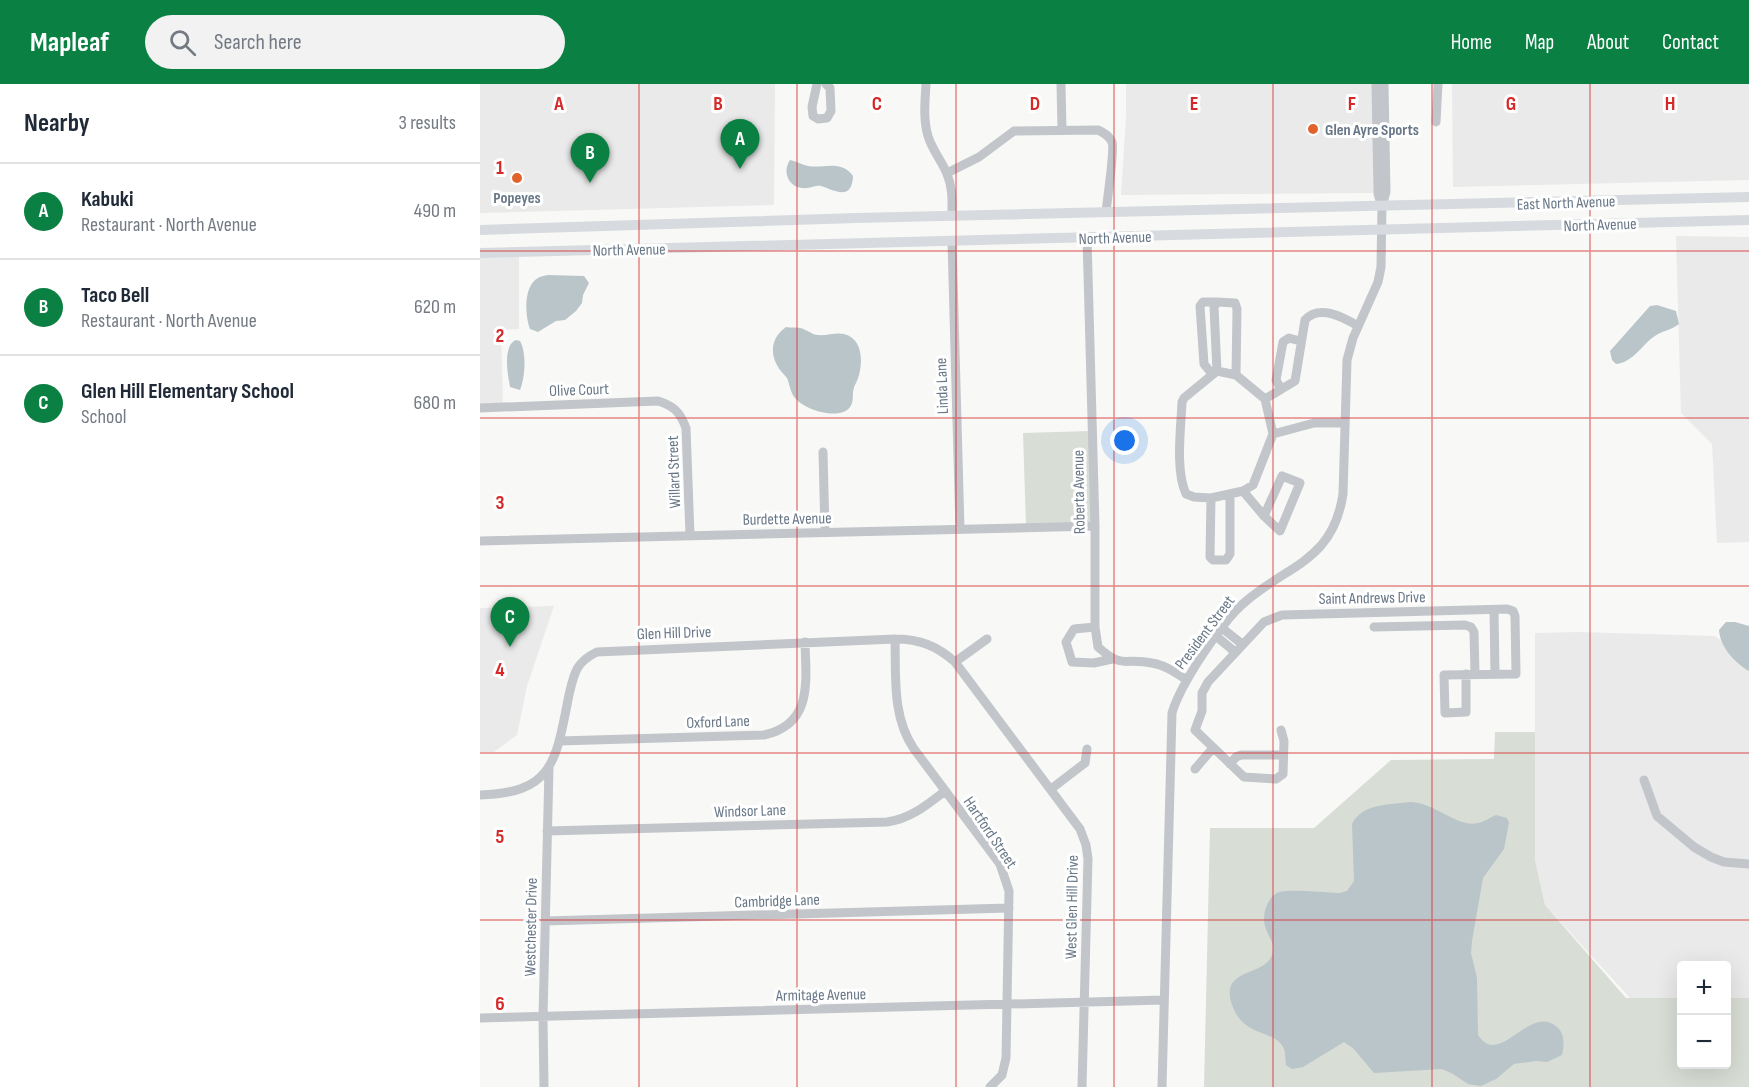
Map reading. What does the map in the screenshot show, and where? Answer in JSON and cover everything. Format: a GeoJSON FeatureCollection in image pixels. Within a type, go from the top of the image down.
{"type":"FeatureCollection","features":[{"type":"Feature","properties":{"kind":"main road","name":"East North Avenue"},"geometry":{"type":"LineString","coordinates":[[1382,206],[1749,197]]}},
{"type":"Feature","properties":{"kind":"main road","name":"North Avenue"},"geometry":{"type":"LineString","coordinates":[[480,228],[1382,206]]}},
{"type":"Feature","properties":{"kind":"main road","name":"North Avenue"},"geometry":{"type":"LineString","coordinates":[[480,253],[1749,220]]}},
{"type":"Feature","properties":{"kind":"street"},"geometry":{"type":"LineString","coordinates":[[817,84],[812,107],[813,116],[818,119],[827,118],[831,111],[830,88],[826,84]]}},
{"type":"Feature","properties":{"kind":"street"},"geometry":{"type":"LineString","coordinates":[[926,84],[926,129],[931,145],[947,173],[952,193],[952,216]]}},
{"type":"Feature","properties":{"kind":"street"},"geometry":{"type":"LineString","coordinates":[[1061,84],[1062,129]]}},
{"type":"Feature","properties":{"kind":"street","name":"President Street"},"geometry":{"type":"LineString","coordinates":[[1376,84],[1378,194],[1382,206]]}},
{"type":"Feature","properties":{"kind":"street","name":"President Street"},"geometry":{"type":"LineString","coordinates":[[1162,1087],[1171,724],[1175,702],[1187,680],[1235,611],[1246,601],[1313,556],[1328,537],[1339,514],[1343,494],[1347,360],[1358,326],[1381,272],[1382,206],[1386,192],[1384,84]]}},
{"type":"Feature","properties":{"kind":"street"},"geometry":{"type":"LineString","coordinates":[[1437,122],[1438,84]]}},
{"type":"Feature","properties":{"kind":"street"},"geometry":{"type":"LineString","coordinates":[[947,173],[979,157],[1014,131],[1098,130],[1112,142],[1113,149],[1106,212]]}},
{"type":"Feature","properties":{"kind":"street","name":"Roberta Avenue"},"geometry":{"type":"LineString","coordinates":[[1087,238],[1095,526],[1095,627],[1098,647],[1112,659]]}},
{"type":"Feature","properties":{"kind":"street","name":"Linda Lane"},"geometry":{"type":"LineString","coordinates":[[952,242],[960,529]]}},
{"type":"Feature","properties":{"kind":"street"},"geometry":{"type":"LineString","coordinates":[[1215,372],[1184,398],[1180,441],[1182,486],[1186,494],[1194,497],[1210,498],[1230,494],[1244,491],[1253,485],[1273,434],[1265,399],[1236,375],[1215,372],[1204,364],[1200,306],[1203,302],[1235,303],[1237,309],[1236,375]]}},
{"type":"Feature","properties":{"kind":"street"},"geometry":{"type":"LineString","coordinates":[[1215,372],[1214,307],[1217,303]]}},
{"type":"Feature","properties":{"kind":"street"},"geometry":{"type":"LineString","coordinates":[[1265,399],[1295,381],[1300,341],[1305,320],[1310,315],[1335,314],[1358,326]]}},
{"type":"Feature","properties":{"kind":"street"},"geometry":{"type":"LineString","coordinates":[[1281,390],[1276,380],[1283,342],[1289,338],[1300,341]]}},
{"type":"Feature","properties":{"kind":"street","name":"Olive Court"},"geometry":{"type":"LineString","coordinates":[[480,408],[658,401],[671,405],[677,410]]}},
{"type":"Feature","properties":{"kind":"street","name":"Willard Street"},"geometry":{"type":"LineString","coordinates":[[677,410],[686,428],[690,535]]}},
{"type":"Feature","properties":{"kind":"street"},"geometry":{"type":"LineString","coordinates":[[1273,434],[1314,423],[1344,423]]}},
{"type":"Feature","properties":{"kind":"street"},"geometry":{"type":"LineString","coordinates":[[823,452],[825,532]]}},
{"type":"Feature","properties":{"kind":"street"},"geometry":{"type":"LineString","coordinates":[[1244,491],[1264,516],[1280,531],[1300,483],[1282,476],[1264,516]]}},
{"type":"Feature","properties":{"kind":"street"},"geometry":{"type":"LineString","coordinates":[[1210,498],[1210,557],[1213,560],[1226,560],[1230,554],[1230,494]]}},
{"type":"Feature","properties":{"kind":"street","name":"Burdette Avenue"},"geometry":{"type":"LineString","coordinates":[[480,541],[1095,526]]}},
{"type":"Feature","properties":{"kind":"street"},"geometry":{"type":"LineString","coordinates":[[1374,627],[1465,625],[1471,627],[1474,632],[1470,674],[1466,712],[1445,713],[1444,675],[1470,674],[1495,674],[1494,610]]}},
{"type":"Feature","properties":{"kind":"street","name":"Saint Andrews Drive"},"geometry":{"type":"LineString","coordinates":[[1213,748],[1195,730],[1202,711],[1204,688],[1264,622],[1282,615],[1513,611],[1516,674],[1495,674]]}},
{"type":"Feature","properties":{"kind":"street"},"geometry":{"type":"LineString","coordinates":[[1095,627],[1074,629],[1066,642],[1072,662],[1094,663],[1112,659],[1120,662],[1154,663],[1170,669],[1187,680]]}},
{"type":"Feature","properties":{"kind":"street"},"geometry":{"type":"LineString","coordinates":[[1219,632],[1239,648]]}},
{"type":"Feature","properties":{"kind":"street","name":"Glen Hill Drive"},"geometry":{"type":"LineString","coordinates":[[480,795],[507,793],[527,787],[549,768],[560,741],[575,671],[582,660],[597,652],[895,639],[928,644],[943,651],[956,662]]}},
{"type":"Feature","properties":{"kind":"street","name":"Hartford Street"},"geometry":{"type":"LineString","coordinates":[[895,639],[898,710],[903,730],[1000,864],[1007,882],[1009,908],[1005,1065],[1000,1077],[990,1087]]}},
{"type":"Feature","properties":{"kind":"street"},"geometry":{"type":"LineString","coordinates":[[956,662],[987,639]]}},
{"type":"Feature","properties":{"kind":"street","name":"Oxford Lane"},"geometry":{"type":"LineString","coordinates":[[560,741],[764,735],[776,731],[790,722],[804,701],[805,642]]}},
{"type":"Feature","properties":{"kind":"street","name":"West Glen Hill Drive"},"geometry":{"type":"LineString","coordinates":[[956,662],[1080,829],[1086,845],[1088,859],[1082,1087]]}},
{"type":"Feature","properties":{"kind":"street"},"geometry":{"type":"LineString","coordinates":[[1195,769],[1213,748],[1244,777],[1279,778],[1283,774],[1284,741],[1281,730]]}},
{"type":"Feature","properties":{"kind":"street"},"geometry":{"type":"LineString","coordinates":[[1051,789],[1085,763],[1087,749]]}},
{"type":"Feature","properties":{"kind":"street"},"geometry":{"type":"LineString","coordinates":[[1230,764],[1241,755],[1283,755]]}},
{"type":"Feature","properties":{"kind":"street","name":"Westchester Drive"},"geometry":{"type":"LineString","coordinates":[[544,1087],[543,1017],[549,768]]}},
{"type":"Feature","properties":{"kind":"street"},"geometry":{"type":"LineString","coordinates":[[1644,780],[1657,816],[1694,847],[1724,862],[1749,864]]}},
{"type":"Feature","properties":{"kind":"street","name":"Windsor Lane"},"geometry":{"type":"LineString","coordinates":[[547,831],[887,822],[909,816],[945,790]]}},
{"type":"Feature","properties":{"kind":"street","name":"Cambridge Lane"},"geometry":{"type":"LineString","coordinates":[[545,921],[1009,908]]}},
{"type":"Feature","properties":{"kind":"street","name":"Armitage Avenue"},"geometry":{"type":"LineString","coordinates":[[480,1018],[1164,1000]]}},
{"type":"Feature","properties":{"kind":"shaded area"},"geometry":{"type":"Polygon","coordinates":[[[480,84],[775,84],[774,205],[480,213],[480,84]]]}},
{"type":"Feature","properties":{"kind":"shaded area"},"geometry":{"type":"Polygon","coordinates":[[[1126,84],[1375,84],[1373,193],[1121,195],[1126,84]]]}},
{"type":"Feature","properties":{"kind":"shaded area"},"geometry":{"type":"Polygon","coordinates":[[[1452,84],[1749,84],[1749,180],[1453,187],[1452,84]]]}},
{"type":"Feature","properties":{"kind":"shaded area"},"geometry":{"type":"Polygon","coordinates":[[[790,160],[814,167],[843,168],[853,176],[852,184],[846,192],[821,186],[801,188],[792,183],[787,175],[787,165],[790,160]]]}},
{"type":"Feature","properties":{"kind":"shaded area"},"geometry":{"type":"Polygon","coordinates":[[[1676,236],[1749,237],[1749,542],[1717,543],[1712,444],[1681,413],[1676,236]]]}},
{"type":"Feature","properties":{"kind":"shaded area"},"geometry":{"type":"Polygon","coordinates":[[[519,254],[519,329],[501,330],[503,405],[480,406],[480,255],[519,254]]]}},
{"type":"Feature","properties":{"kind":"shaded area"},"geometry":{"type":"Polygon","coordinates":[[[584,276],[589,283],[582,303],[576,311],[565,320],[556,321],[538,332],[530,329],[526,302],[533,282],[539,277],[584,276]]]}},
{"type":"Feature","properties":{"kind":"shaded area"},"geometry":{"type":"Polygon","coordinates":[[[1657,305],[1676,311],[1679,324],[1658,334],[1628,360],[1616,364],[1612,360],[1610,351],[1650,306],[1657,305]]]}},
{"type":"Feature","properties":{"kind":"shaded area"},"geometry":{"type":"Polygon","coordinates":[[[786,327],[802,329],[817,335],[844,334],[856,342],[861,356],[860,372],[851,405],[845,411],[831,414],[814,410],[794,397],[787,378],[773,356],[775,340],[786,327]]]}},
{"type":"Feature","properties":{"kind":"shaded area"},"geometry":{"type":"Polygon","coordinates":[[[516,340],[520,341],[524,359],[520,390],[510,387],[507,368],[507,354],[516,340]]]}},
{"type":"Feature","properties":{"kind":"shaded area"},"geometry":{"type":"Polygon","coordinates":[[[1090,431],[1093,525],[1026,526],[1023,433],[1090,431]]]}},
{"type":"Feature","properties":{"kind":"shaded area"},"geometry":{"type":"Polygon","coordinates":[[[554,606],[527,686],[517,735],[494,752],[480,752],[480,608],[554,606]]]}},
{"type":"Feature","properties":{"kind":"shaded area"},"geometry":{"type":"Polygon","coordinates":[[[1726,622],[1749,626],[1749,671],[1734,659],[1722,642],[1719,630],[1726,622]]]}},
{"type":"Feature","properties":{"kind":"shaded area"},"geometry":{"type":"Polygon","coordinates":[[[1535,633],[1715,636],[1749,663],[1749,998],[1731,998],[1731,961],[1677,961],[1677,998],[1630,998],[1545,905],[1535,860],[1535,633]]]}},
{"type":"Feature","properties":{"kind":"shaded area"},"geometry":{"type":"Polygon","coordinates":[[[1495,732],[1535,732],[1535,860],[1545,905],[1626,998],[1677,998],[1677,1069],[1731,1069],[1731,998],[1749,998],[1749,1087],[1204,1087],[1210,828],[1314,828],[1391,760],[1494,759],[1495,732]]]}},
{"type":"Feature","properties":{"kind":"shaded area"},"geometry":{"type":"Polygon","coordinates":[[[1410,802],[1428,806],[1470,824],[1496,815],[1507,818],[1509,823],[1504,849],[1483,878],[1472,941],[1471,953],[1477,978],[1478,1035],[1487,1044],[1496,1045],[1538,1022],[1548,1022],[1559,1029],[1562,1035],[1564,1045],[1562,1055],[1547,1062],[1514,1064],[1496,1079],[1481,1086],[1468,1084],[1442,1069],[1374,1073],[1353,1048],[1344,1042],[1303,1067],[1292,1069],[1286,1065],[1284,1049],[1278,1041],[1251,1028],[1237,1016],[1230,993],[1232,984],[1237,978],[1268,962],[1272,955],[1273,944],[1264,920],[1266,909],[1273,896],[1282,892],[1340,893],[1347,891],[1354,881],[1352,824],[1362,812],[1369,809],[1410,802]]]}},
{"type":"Feature","properties":{"kind":"place","name":"Glen Ayre Sports"},"geometry":{"type":"Point","coordinates":[1313,129]}},
{"type":"Feature","properties":{"kind":"place","name":"Kabuki"},"geometry":{"type":"Point","coordinates":[740,169]}},
{"type":"Feature","properties":{"kind":"place","name":"Popeyes"},"geometry":{"type":"Point","coordinates":[517,178]}},
{"type":"Feature","properties":{"kind":"place","name":"Taco Bell"},"geometry":{"type":"Point","coordinates":[590,183]}},
{"type":"Feature","properties":{"kind":"place","name":"Glen Hill Elementary School"},"geometry":{"type":"Point","coordinates":[510,647]}}]}
